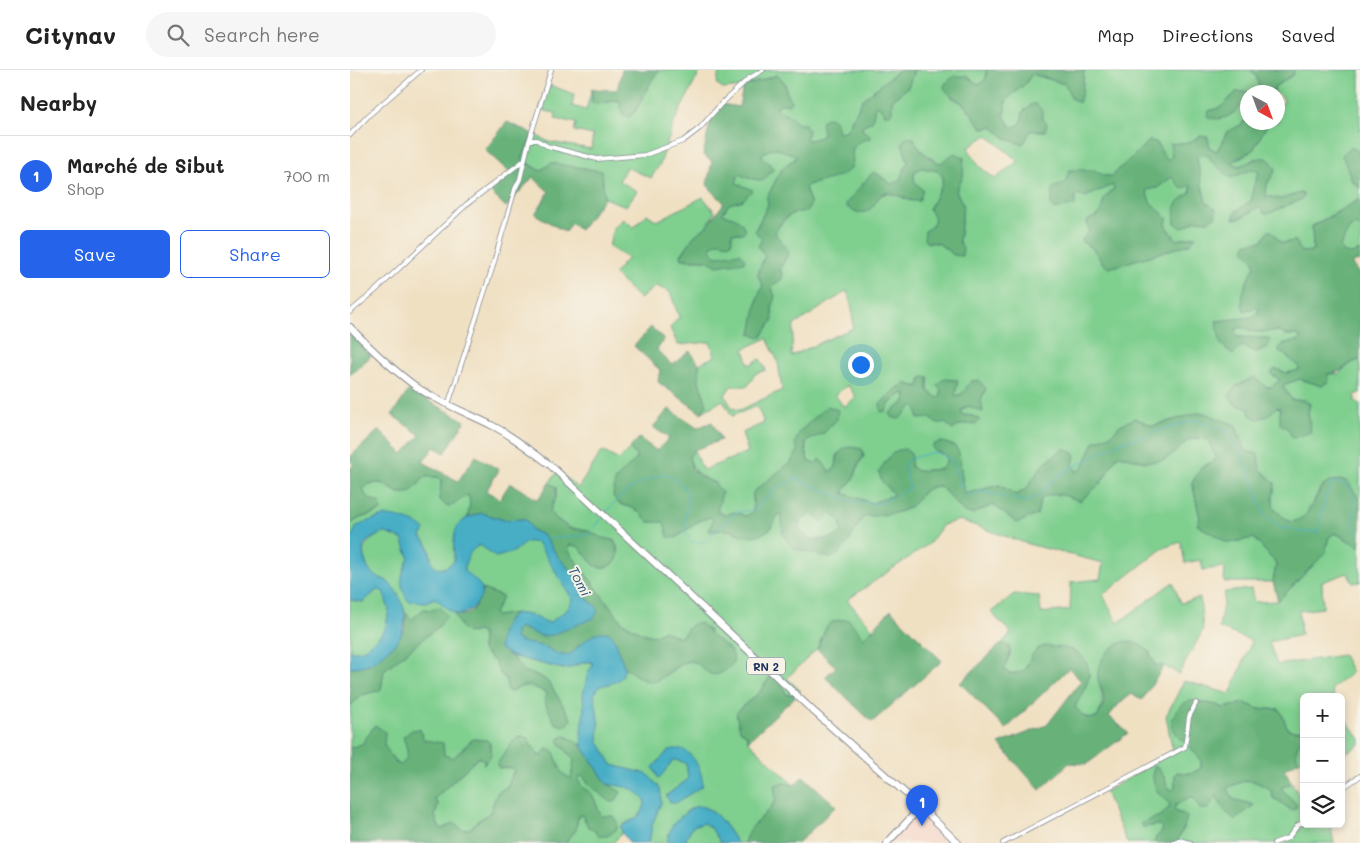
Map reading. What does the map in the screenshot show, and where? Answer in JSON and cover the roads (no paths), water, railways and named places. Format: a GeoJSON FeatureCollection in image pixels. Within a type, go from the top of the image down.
{"type":"FeatureCollection","features":[{"type":"Feature","properties":{"kind":"main road","name":"RN 2"},"geometry":{"type":"LineString","coordinates":[[350,327],[377,356],[419,388],[448,405],[494,426],[549,464],[811,709],[921,807],[958,843]]}},
{"type":"Feature","properties":{"kind":"main road"},"geometry":{"type":"LineString","coordinates":[[887,843],[921,807]]}},
{"type":"Feature","properties":{"kind":"street"},"geometry":{"type":"LineString","coordinates":[[350,134],[420,70]]}},
{"type":"Feature","properties":{"kind":"street"},"geometry":{"type":"LineString","coordinates":[[448,405],[492,269],[515,189],[520,179],[551,70]]}},
{"type":"Feature","properties":{"kind":"street"},"geometry":{"type":"LineString","coordinates":[[530,140],[537,140],[547,146],[597,159],[645,155],[683,141],[700,128],[748,78],[763,70]]}},
{"type":"Feature","properties":{"kind":"street"},"geometry":{"type":"LineString","coordinates":[[350,312],[467,204],[524,160]]}},
{"type":"Feature","properties":{"kind":"street"},"geometry":{"type":"LineString","coordinates":[[1003,843],[1185,746],[1189,717],[1196,703]]}},
{"type":"Feature","properties":{"kind":"street"},"geometry":{"type":"LineString","coordinates":[[1345,786],[1360,776]]}},
{"type":"Feature","properties":{"kind":"street"},"geometry":{"type":"LineString","coordinates":[[1274,843],[1288,838],[1300,824]]}},
{"type":"Feature","properties":{"kind":"street"},"geometry":{"type":"LineString","coordinates":[[1171,843],[1179,840],[1190,843]]}},
{"type":"Feature","properties":{"kind":"water"},"geometry":{"type":"Polygon","coordinates":[[[482,513],[504,520],[524,519],[527,521],[532,530],[544,536],[559,558],[572,572],[585,597],[597,607],[598,611],[594,618],[552,635],[541,636],[519,627],[515,632],[515,638],[522,642],[545,647],[563,655],[571,654],[586,640],[600,632],[609,633],[616,641],[624,665],[624,672],[613,683],[600,686],[594,694],[599,724],[598,740],[612,765],[647,774],[660,788],[661,803],[652,825],[649,843],[630,843],[622,833],[621,826],[641,814],[645,806],[645,800],[637,792],[607,784],[582,746],[583,695],[588,672],[593,665],[592,662],[584,662],[563,669],[511,656],[499,648],[503,629],[515,613],[530,615],[549,623],[568,609],[573,600],[539,545],[534,542],[526,542],[513,552],[496,557],[480,545],[473,549],[467,559],[464,571],[480,585],[482,594],[474,607],[465,613],[457,614],[435,598],[425,602],[408,601],[403,589],[402,579],[409,557],[402,539],[384,532],[369,540],[363,548],[366,563],[371,573],[388,582],[395,589],[403,606],[404,624],[402,633],[397,641],[380,657],[369,664],[350,668],[350,651],[361,651],[379,637],[386,627],[389,610],[383,591],[377,590],[363,602],[350,600],[350,540],[357,526],[384,516],[418,524],[425,530],[421,537],[428,546],[434,566],[439,569],[454,561],[454,536],[459,525],[464,520],[482,513]]]}},
{"type":"Feature","properties":{"kind":"water"},"geometry":{"type":"Polygon","coordinates":[[[669,750],[685,750],[693,758],[701,772],[702,782],[702,786],[676,803],[670,802],[666,796],[687,780],[686,764],[673,760],[659,779],[653,767],[669,750]]]}},
{"type":"Feature","properties":{"kind":"water"},"geometry":{"type":"Polygon","coordinates":[[[696,806],[703,807],[715,814],[737,843],[721,843],[711,828],[703,823],[693,826],[686,838],[687,843],[668,843],[670,830],[676,821],[696,806]]]}},
{"type":"Feature","properties":{"kind":"waterway"},"geometry":{"type":"LineString","coordinates":[[605,514],[631,488],[646,480],[665,474],[683,485],[688,497],[684,531],[692,542],[704,542],[736,512],[755,510],[774,489],[796,478],[850,501],[880,504],[910,488],[903,466],[909,459],[934,452],[952,460],[960,485],[972,498],[979,491],[1027,502],[1040,494],[1059,475],[1119,443],[1194,420],[1226,431],[1245,460],[1264,514],[1282,529],[1318,532],[1326,495],[1333,482],[1344,484],[1352,494],[1354,499],[1352,527],[1360,534]]}},
{"type":"Feature","properties":{"kind":"waterway"},"geometry":{"type":"LineString","coordinates":[[546,539],[589,535],[603,517]]}},
{"type":"Feature","properties":{"kind":"place","name":"Marché de Sibut"},"geometry":{"type":"Point","coordinates":[922,826]}},
{"type":"Feature","properties":{"kind":"water label","name":"Tomi"},"geometry":{"type":"Point","coordinates":[580,581]}}]}
